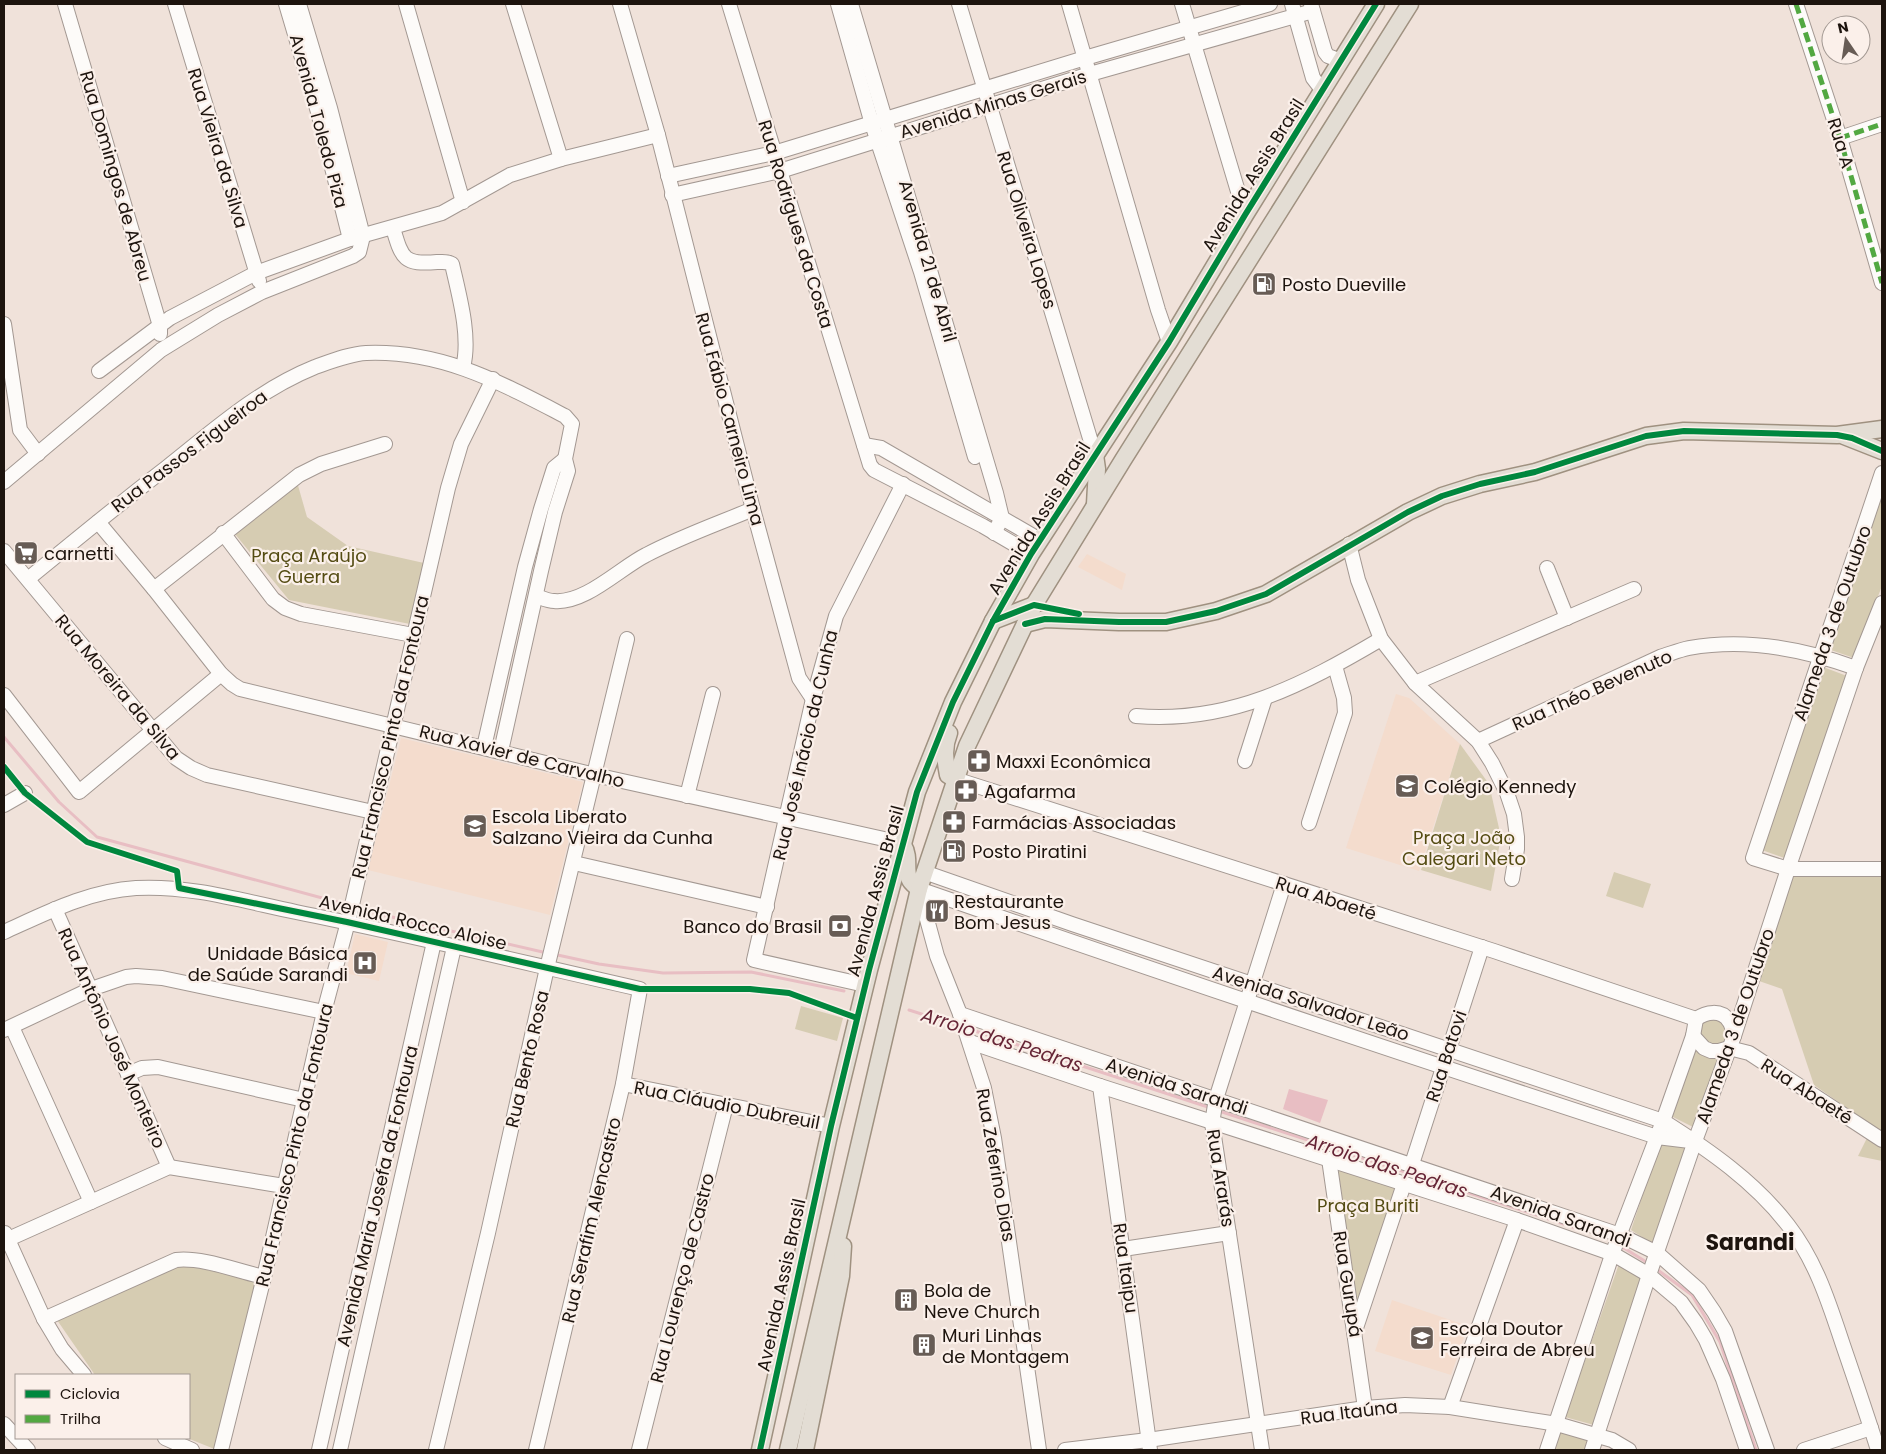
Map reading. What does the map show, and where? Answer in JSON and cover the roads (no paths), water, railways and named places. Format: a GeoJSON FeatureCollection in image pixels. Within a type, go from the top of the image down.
{"type":"FeatureCollection","features":[{"type":"Feature","properties":{"kind":"main road","name":"Avenida Assis Brasil"},"geometry":{"type":"LineString","coordinates":[[760,1450],[831,1126],[865,985],[917,792],[953,702],[993,621],[1031,554],[1168,342],[1376,4]]}},
{"type":"Feature","properties":{"kind":"main road"},"geometry":{"type":"LineString","coordinates":[[788,1450],[919,889],[967,746],[1034,605],[1094,506],[1410,4]]}},
{"type":"Feature","properties":{"kind":"main road"},"geometry":{"type":"LineString","coordinates":[[1323,91],[1355,90]]}},
{"type":"Feature","properties":{"kind":"main road"},"geometry":{"type":"LineString","coordinates":[[1025,624],[1045,619],[1166,622],[1194,617],[1241,604],[1266,594],[1350,544],[1408,512],[1442,496],[1480,484],[1535,472],[1646,436],[1684,431],[1837,434],[1882,430]]}},
{"type":"Feature","properties":{"kind":"main road"},"geometry":{"type":"LineString","coordinates":[[1837,434],[1852,438],[1882,451]]}},
{"type":"Feature","properties":{"kind":"main road"},"geometry":{"type":"LineString","coordinates":[[1094,506],[1097,469],[1095,455]]}},
{"type":"Feature","properties":{"kind":"main road"},"geometry":{"type":"LineString","coordinates":[[993,621],[1034,605],[1119,622]]}},
{"type":"Feature","properties":{"kind":"main road"},"geometry":{"type":"LineString","coordinates":[[953,702],[954,718],[944,745],[944,754],[948,774],[955,779]]}},
{"type":"Feature","properties":{"kind":"main road"},"geometry":{"type":"LineString","coordinates":[[902,843],[908,859],[907,870],[910,880],[919,889]]}},
{"type":"Feature","properties":{"kind":"main road"},"geometry":{"type":"LineString","coordinates":[[805,1450],[841,1276],[846,1196]]}},
{"type":"Feature","properties":{"kind":"street","name":"Rua Domingos de Abreu"},"geometry":{"type":"LineString","coordinates":[[65,4],[160,326],[161,350]]}},
{"type":"Feature","properties":{"kind":"street","name":"Rua Vieira da Silva"},"geometry":{"type":"LineString","coordinates":[[175,4],[262,292]]}},
{"type":"Feature","properties":{"kind":"street","name":"Avenida Toledo Piza"},"geometry":{"type":"LineString","coordinates":[[286,4],[324,110]]}},
{"type":"Feature","properties":{"kind":"street","name":"Avenida Toledo Piza"},"geometry":{"type":"LineString","coordinates":[[299,4],[357,237]]}},
{"type":"Feature","properties":{"kind":"street"},"geometry":{"type":"LineString","coordinates":[[406,4],[463,202]]}},
{"type":"Feature","properties":{"kind":"street"},"geometry":{"type":"LineString","coordinates":[[513,4],[561,159]]}},
{"type":"Feature","properties":{"kind":"street","name":"Rua Fábio Carneiro Lima"},"geometry":{"type":"LineString","coordinates":[[620,4],[658,135],[753,509],[799,678],[813,699]]}},
{"type":"Feature","properties":{"kind":"street","name":"Rua Rodrigues da Costa"},"geometry":{"type":"LineString","coordinates":[[729,4],[867,458],[874,470],[1031,554]]}},
{"type":"Feature","properties":{"kind":"street","name":"Avenida 21 de Abril"},"geometry":{"type":"LineString","coordinates":[[838,4],[879,122],[926,270],[997,515]]}},
{"type":"Feature","properties":{"kind":"street","name":"Avenida 21 de Abril"},"geometry":{"type":"LineString","coordinates":[[851,4],[879,122]]}},
{"type":"Feature","properties":{"kind":"street","name":"Rua Oliveira Lopes"},"geometry":{"type":"LineString","coordinates":[[959,4],[1095,455]]}},
{"type":"Feature","properties":{"kind":"street"},"geometry":{"type":"LineString","coordinates":[[1070,4],[1168,342]]}},
{"type":"Feature","properties":{"kind":"street"},"geometry":{"type":"LineString","coordinates":[[1182,4],[1245,215]]}},
{"type":"Feature","properties":{"kind":"street","name":"Avenida Minas Gerais"},"geometry":{"type":"LineString","coordinates":[[668,176],[774,153],[1085,58],[1270,4]]}},
{"type":"Feature","properties":{"kind":"street","name":"Rua A"},"geometry":{"type":"LineString","coordinates":[[1796,4],[1840,138],[1882,283]]}},
{"type":"Feature","properties":{"kind":"street"},"geometry":{"type":"LineString","coordinates":[[1312,7],[1325,52],[1328,56],[1340,61]]}},
{"type":"Feature","properties":{"kind":"street","name":"Avenida Minas Gerais"},"geometry":{"type":"LineString","coordinates":[[672,195],[780,172],[989,105],[1195,44],[1294,10],[1312,7]]}},
{"type":"Feature","properties":{"kind":"street"},"geometry":{"type":"LineString","coordinates":[[1294,10],[1313,78],[1323,91]]}},
{"type":"Feature","properties":{"kind":"street"},"geometry":{"type":"LineString","coordinates":[[1840,138],[1882,124]]}},
{"type":"Feature","properties":{"kind":"street"},"geometry":{"type":"LineString","coordinates":[[99,371],[182,311],[256,273],[357,237],[424,219],[463,202],[510,175],[561,159],[658,135]]}},
{"type":"Feature","properties":{"kind":"street"},"geometry":{"type":"LineString","coordinates":[[393,228],[403,255],[409,260],[421,263],[446,262],[452,264],[465,335],[463,367]]}},
{"type":"Feature","properties":{"kind":"street"},"geometry":{"type":"LineString","coordinates":[[4,482],[161,350],[218,315],[262,292],[353,256],[359,252],[357,237]]}},
{"type":"Feature","properties":{"kind":"street"},"geometry":{"type":"LineString","coordinates":[[4,324],[20,430],[38,454]]}},
{"type":"Feature","properties":{"kind":"street","name":"Rua Passos Figueiroa"},"geometry":{"type":"LineString","coordinates":[[28,579],[262,393],[303,372],[345,356],[365,353],[402,355],[463,367],[493,379],[565,416],[571,422],[572,427],[565,459]]}},
{"type":"Feature","properties":{"kind":"street","name":"Rua Francisco Pinto da Fontoura"},"geometry":{"type":"LineString","coordinates":[[221,1450],[264,1277],[324,1012],[374,812],[413,635],[453,469],[461,444],[493,379]]}},
{"type":"Feature","properties":{"kind":"street"},"geometry":{"type":"LineString","coordinates":[[154,589],[299,474],[321,464],[385,444]]}},
{"type":"Feature","properties":{"kind":"street"},"geometry":{"type":"LineString","coordinates":[[864,444],[881,448],[1040,540]]}},
{"type":"Feature","properties":{"kind":"street"},"geometry":{"type":"LineString","coordinates":[[484,747],[525,568],[541,508],[554,468],[565,459],[568,471],[555,512],[501,751]]}},
{"type":"Feature","properties":{"kind":"street","name":"Alameda 3 de Outubro"},"geometry":{"type":"LineString","coordinates":[[1788,869],[1753,858],[1882,473]]}},
{"type":"Feature","properties":{"kind":"street","name":"Rua José Inácio da Cunha"},"geometry":{"type":"LineString","coordinates":[[865,985],[754,960],[813,699],[836,616],[903,484]]}},
{"type":"Feature","properties":{"kind":"street"},"geometry":{"type":"LineString","coordinates":[[541,508],[555,512]]}},
{"type":"Feature","properties":{"kind":"street"},"geometry":{"type":"LineString","coordinates":[[536,596],[561,601],[580,596],[601,585],[625,567],[646,555],[753,509]]}},
{"type":"Feature","properties":{"kind":"street"},"geometry":{"type":"LineString","coordinates":[[988,530],[997,515]]}},
{"type":"Feature","properties":{"kind":"street","name":"Rua Xavier de Carvalho"},"geometry":{"type":"LineString","coordinates":[[98,522],[221,674],[232,684],[256,694],[394,725],[687,796],[902,843]]}},
{"type":"Feature","properties":{"kind":"street"},"geometry":{"type":"LineString","coordinates":[[223,533],[273,599],[284,608],[301,614],[413,635]]}},
{"type":"Feature","properties":{"kind":"street"},"geometry":{"type":"LineString","coordinates":[[1350,544],[1358,580],[1381,640],[1415,683],[1478,742],[1505,788],[1514,814],[1517,849],[1512,879]]}},
{"type":"Feature","properties":{"kind":"street","name":"Rua Moreira da Silva"},"geometry":{"type":"LineString","coordinates":[[4,552],[176,758],[191,768],[207,775],[374,812]]}},
{"type":"Feature","properties":{"kind":"street"},"geometry":{"type":"LineString","coordinates":[[525,568],[541,571]]}},
{"type":"Feature","properties":{"kind":"street"},"geometry":{"type":"LineString","coordinates":[[1547,568],[1566,618]]}},
{"type":"Feature","properties":{"kind":"street"},"geometry":{"type":"LineString","coordinates":[[1415,683],[1634,589]]}},
{"type":"Feature","properties":{"kind":"street","name":"Alameda 3 de Outubro"},"geometry":{"type":"LineString","coordinates":[[1592,1450],[1653,1264],[1731,1042],[1856,668],[1882,603]]}},
{"type":"Feature","properties":{"kind":"street","name":"Rua Bento Rosa"},"geometry":{"type":"LineString","coordinates":[[436,1450],[488,1233],[548,966],[627,639]]}},
{"type":"Feature","properties":{"kind":"street"},"geometry":{"type":"LineString","coordinates":[[1136,716],[1159,718],[1184,717],[1216,712],[1265,698],[1313,678],[1381,640]]}},
{"type":"Feature","properties":{"kind":"street","name":"Rua Théo Bevenuto"},"geometry":{"type":"LineString","coordinates":[[1478,742],[1660,657],[1687,649],[1710,645],[1745,644],[1821,656],[1856,668]]}},
{"type":"Feature","properties":{"kind":"street"},"geometry":{"type":"LineString","coordinates":[[1309,823],[1345,714],[1344,698],[1335,666]]}},
{"type":"Feature","properties":{"kind":"street"},"geometry":{"type":"LineString","coordinates":[[4,695],[79,792],[221,674]]}},
{"type":"Feature","properties":{"kind":"street"},"geometry":{"type":"LineString","coordinates":[[687,796],[712,694]]}},
{"type":"Feature","properties":{"kind":"street"},"geometry":{"type":"LineString","coordinates":[[1245,761],[1265,698]]}},
{"type":"Feature","properties":{"kind":"street","name":"Rua Abaeté"},"geometry":{"type":"LineString","coordinates":[[955,779],[1482,947],[1696,1019]]}},
{"type":"Feature","properties":{"kind":"street"},"geometry":{"type":"LineString","coordinates":[[4,805],[25,793]]}},
{"type":"Feature","properties":{"kind":"street"},"geometry":{"type":"LineString","coordinates":[[574,864],[767,906]]}},
{"type":"Feature","properties":{"kind":"street"},"geometry":{"type":"LineString","coordinates":[[1788,869],[1882,870]]}},
{"type":"Feature","properties":{"kind":"street","name":"Avenida Salvador Leão"},"geometry":{"type":"LineString","coordinates":[[924,872],[1072,924],[1663,1121],[1695,1141],[1742,1176],[1788,1225],[1806,1252],[1826,1294],[1878,1450]]}},
{"type":"Feature","properties":{"kind":"street","name":"Rua Ararás"},"geometry":{"type":"LineString","coordinates":[[1262,1450],[1229,1233],[1214,1111],[1284,884]]}},
{"type":"Feature","properties":{"kind":"street","name":"Avenida Rocco Aloise"},"geometry":{"type":"LineString","coordinates":[[4,932],[92,895],[136,888],[179,888],[348,920],[454,947],[548,966],[640,989]]}},
{"type":"Feature","properties":{"kind":"street","name":"Avenida Salvador Leão"},"geometry":{"type":"LineString","coordinates":[[919,889],[1247,1002],[1657,1137],[1695,1141]]}},
{"type":"Feature","properties":{"kind":"street","name":"Rua Zeferino Dias"},"geometry":{"type":"LineString","coordinates":[[919,889],[937,956],[961,1017],[984,1088],[994,1138],[1039,1450]]}},
{"type":"Feature","properties":{"kind":"street","name":"Rua Antônio José Monteiro"},"geometry":{"type":"LineString","coordinates":[[55,909],[169,1167]]}},
{"type":"Feature","properties":{"kind":"street"},"geometry":{"type":"LineString","coordinates":[[1067,941],[1072,924]]}},
{"type":"Feature","properties":{"kind":"street","name":"Avenida Maria Josefa da Fontoura"},"geometry":{"type":"LineString","coordinates":[[319,1450],[434,942]]}},
{"type":"Feature","properties":{"kind":"street","name":"Avenida Maria Josefa da Fontoura"},"geometry":{"type":"LineString","coordinates":[[340,1450],[454,947]]}},
{"type":"Feature","properties":{"kind":"street","name":"Rua Batovi"},"geometry":{"type":"LineString","coordinates":[[1412,1164],[1482,947]]}},
{"type":"Feature","properties":{"kind":"street"},"geometry":{"type":"LineString","coordinates":[[91,1202],[8,1029],[90,989],[126,977],[145,976],[324,1012]]}},
{"type":"Feature","properties":{"kind":"street","name":"Rua Serafim Alencastro"},"geometry":{"type":"LineString","coordinates":[[536,1450],[623,1084],[640,989]]}},
{"type":"Feature","properties":{"kind":"street"},"geometry":{"type":"LineString","coordinates":[[1725,1017],[1741,1012]]}},
{"type":"Feature","properties":{"kind":"street"},"geometry":{"type":"LineString","coordinates":[[1693,1036],[1704,1048],[1711,1051],[1719,1051],[1731,1042],[1729,1021],[1725,1017],[1720,1014],[1708,1013],[1696,1019]]}},
{"type":"Feature","properties":{"kind":"street","name":"Avenida Sarandi"},"geometry":{"type":"LineString","coordinates":[[961,1017],[1214,1111],[1329,1159],[1517,1220],[1617,1244],[1653,1264],[1706,1340],[1723,1379],[1747,1450]]}},
{"type":"Feature","properties":{"kind":"street","name":"Alameda 3 de Outubro"},"geometry":{"type":"LineString","coordinates":[[1547,1450],[1617,1244],[1693,1036],[1696,1019]]}},
{"type":"Feature","properties":{"kind":"street","name":"Avenida Sarandi"},"geometry":{"type":"LineString","coordinates":[[968,1038],[1100,1086],[1214,1111],[1412,1164],[1617,1244],[1653,1264],[1686,1278],[1699,1290],[1725,1331],[1766,1450]]}},
{"type":"Feature","properties":{"kind":"street","name":"Rua Abaeté"},"geometry":{"type":"LineString","coordinates":[[1731,1042],[1882,1140]]}},
{"type":"Feature","properties":{"kind":"street"},"geometry":{"type":"LineString","coordinates":[[128,1074],[142,1068],[158,1067],[304,1100]]}},
{"type":"Feature","properties":{"kind":"street","name":"Rua Cláudio Dubreuil"},"geometry":{"type":"LineString","coordinates":[[623,1084],[831,1126]]}},
{"type":"Feature","properties":{"kind":"street","name":"Rua Itaipu"},"geometry":{"type":"LineString","coordinates":[[1100,1086],[1149,1445]]}},
{"type":"Feature","properties":{"kind":"street","name":"Rua Lourenço de Castro"},"geometry":{"type":"LineString","coordinates":[[639,1450],[726,1105]]}},
{"type":"Feature","properties":{"kind":"street","name":"Rua Gurupá"},"geometry":{"type":"LineString","coordinates":[[1329,1159],[1365,1408]]}},
{"type":"Feature","properties":{"kind":"street"},"geometry":{"type":"LineString","coordinates":[[83,1374],[62,1349],[44,1319],[5,1237],[91,1202],[169,1167],[284,1186]]}},
{"type":"Feature","properties":{"kind":"street"},"geometry":{"type":"LineString","coordinates":[[1355,1331],[1404,1184]]}},
{"type":"Feature","properties":{"kind":"street"},"geometry":{"type":"LineString","coordinates":[[1450,1407],[1517,1220]]}},
{"type":"Feature","properties":{"kind":"street"},"geometry":{"type":"LineString","coordinates":[[371,1223],[390,1227]]}},
{"type":"Feature","properties":{"kind":"street"},"geometry":{"type":"LineString","coordinates":[[1123,1249],[1229,1233]]}},
{"type":"Feature","properties":{"kind":"street"},"geometry":{"type":"LineString","coordinates":[[44,1319],[176,1260],[199,1261],[264,1277]]}},
{"type":"Feature","properties":{"kind":"street","name":"Rua Itaúna"},"geometry":{"type":"LineString","coordinates":[[1065,1450],[1149,1445],[1259,1423],[1365,1408],[1406,1405],[1450,1407],[1557,1424],[1598,1434],[1628,1450]]}},
{"type":"Feature","properties":{"kind":"street"},"geometry":{"type":"LineString","coordinates":[[4,1424],[15,1437]]}},
{"type":"Feature","properties":{"kind":"street"},"geometry":{"type":"LineString","coordinates":[[1804,1450],[1871,1428]]}},
{"type":"Feature","properties":{"kind":"street"},"geometry":{"type":"LineString","coordinates":[[17,1439],[28,1450]]}},
{"type":"Feature","properties":{"kind":"street"},"geometry":{"type":"LineString","coordinates":[[167,1439],[192,1450]]}},
{"type":"Feature","properties":{"kind":"waterway","name":"Arroio das Pedras"},"geometry":{"type":"LineString","coordinates":[[4,737],[59,802],[97,837],[348,905]]}},
{"type":"Feature","properties":{"kind":"waterway","name":"Arroio das Pedras"},"geometry":{"type":"LineString","coordinates":[[356,907],[403,920],[547,953]]}},
{"type":"Feature","properties":{"kind":"waterway","name":"Arroio das Pedras"},"geometry":{"type":"LineString","coordinates":[[553,954],[599,964],[663,973],[751,972],[844,991]]}},
{"type":"Feature","properties":{"kind":"waterway","name":"Arroio das Pedras"},"geometry":{"type":"LineString","coordinates":[[909,1010],[959,1026]]}},
{"type":"Feature","properties":{"kind":"waterway","name":"Arroio das Pedras"},"geometry":{"type":"LineString","coordinates":[[969,1029],[1211,1108]]}},
{"type":"Feature","properties":{"kind":"waterway","name":"Arroio das Pedras"},"geometry":{"type":"LineString","coordinates":[[1219,1111],[1588,1232]]}},
{"type":"Feature","properties":{"kind":"waterway","name":"Arroio das Pedras"},"geometry":{"type":"LineString","coordinates":[[1619,1245],[1648,1263]]}},
{"type":"Feature","properties":{"kind":"waterway","name":"Arroio das Pedras"},"geometry":{"type":"LineString","coordinates":[[1655,1268],[1692,1295],[1720,1342],[1756,1450]]}},
{"type":"Feature","properties":{"kind":"place","name":"Posto Dueville"},"geometry":{"type":"Point","coordinates":[1264,284]}},
{"type":"Feature","properties":{"kind":"place","name":"carnetti"},"geometry":{"type":"Point","coordinates":[26,553]}},
{"type":"Feature","properties":{"kind":"place","name":"Maxxi Econômica"},"geometry":{"type":"Point","coordinates":[979,761]}},
{"type":"Feature","properties":{"kind":"place","name":"Colégio Kennedy"},"geometry":{"type":"Point","coordinates":[1407,786]}},
{"type":"Feature","properties":{"kind":"place","name":"Agafarma"},"geometry":{"type":"Point","coordinates":[966,791]}},
{"type":"Feature","properties":{"kind":"place","name":"Farmácias Associadas"},"geometry":{"type":"Point","coordinates":[954,822]}},
{"type":"Feature","properties":{"kind":"place","name":"Escola Liberato Salzano Vieira da Cunha"},"geometry":{"type":"Point","coordinates":[475,826]}},
{"type":"Feature","properties":{"kind":"place","name":"Posto Piratini"},"geometry":{"type":"Point","coordinates":[954,851]}},
{"type":"Feature","properties":{"kind":"place","name":"Restaurante Bom Jesus"},"geometry":{"type":"Point","coordinates":[937,911]}},
{"type":"Feature","properties":{"kind":"place","name":"Banco do Brasil"},"geometry":{"type":"Point","coordinates":[840,926]}},
{"type":"Feature","properties":{"kind":"place","name":"Unidade Básica de Saúde Sarandi"},"geometry":{"type":"Point","coordinates":[365,963]}},
{"type":"Feature","properties":{"kind":"place","name":"Bola de Neve Church"},"geometry":{"type":"Point","coordinates":[906,1300]}},
{"type":"Feature","properties":{"kind":"place","name":"Escola Doutor Ferreira de Abreu"},"geometry":{"type":"Point","coordinates":[1422,1338]}},
{"type":"Feature","properties":{"kind":"place","name":"Muri Linhas de Montagem"},"geometry":{"type":"Point","coordinates":[924,1345]}},
{"type":"Feature","properties":{"kind":"district","name":"Sarandi"},"geometry":{"type":"Point","coordinates":[1750,1242]}},
{"type":"Feature","properties":{"kind":"park label","name":"Praça Araújo Guerra"},"geometry":{"type":"Point","coordinates":[309,565]}},
{"type":"Feature","properties":{"kind":"park label","name":"Praça João Calegari Neto"},"geometry":{"type":"Point","coordinates":[1464,848]}},
{"type":"Feature","properties":{"kind":"park label","name":"Praça Buriti"},"geometry":{"type":"Point","coordinates":[1368,1205]}}]}
